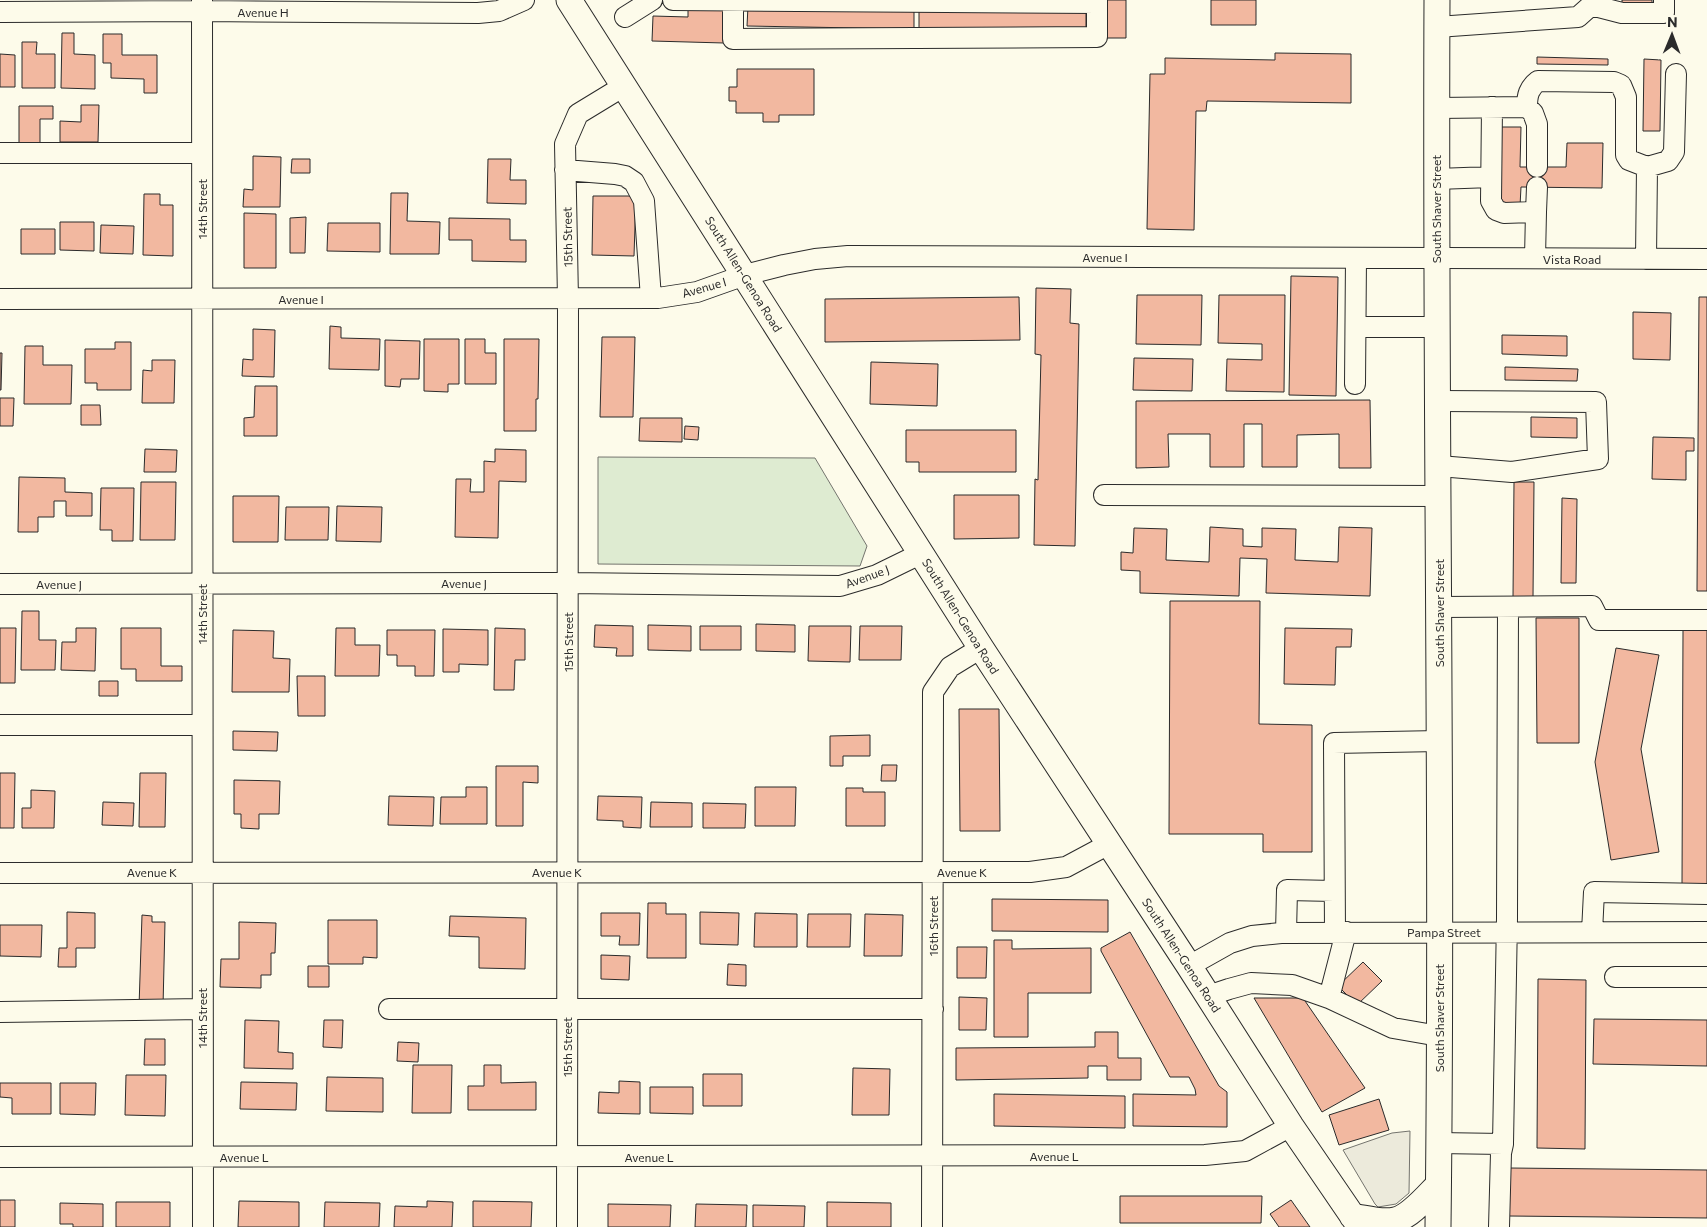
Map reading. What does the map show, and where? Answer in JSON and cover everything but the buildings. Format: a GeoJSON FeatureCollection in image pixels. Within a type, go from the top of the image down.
{"type":"FeatureCollection","features":[{"type":"Feature","properties":{"kind":"main road","name":"South Allen-Genoa Road"},"geometry":{"type":"LineString","coordinates":[[569,0],[981,648],[1291,1126],[1356,1221]]}},
{"type":"Feature","properties":{"kind":"main road","name":"South Shaver Street"},"geometry":{"type":"LineString","coordinates":[[1437,0],[1436,327],[1439,466],[1440,932],[1438,1227]]}},
{"type":"Feature","properties":{"kind":"main road"},"geometry":{"type":"LineString","coordinates":[[1356,1221],[1397,1220],[1409,1212],[1438,1185]]}},
{"type":"Feature","properties":{"kind":"street","name":"Avenue H"},"geometry":{"type":"LineString","coordinates":[[0,12],[202,6],[478,13],[499,11],[524,0]]}},
{"type":"Feature","properties":{"kind":"street"},"geometry":{"type":"LineString","coordinates":[[624,17],[652,0]]}},
{"type":"Feature","properties":{"kind":"street"},"geometry":{"type":"LineString","coordinates":[[673,0],[733,0],[914,1],[1097,1],[1097,37],[733,39],[733,0]]}},
{"type":"Feature","properties":{"kind":"street"},"geometry":{"type":"LineString","coordinates":[[1437,26],[1578,16],[1594,3],[1622,13],[1664,13],[1664,0]]}},
{"type":"Feature","properties":{"kind":"street","name":"14th Street"},"geometry":{"type":"LineString","coordinates":[[202,6],[202,1227]]}},
{"type":"Feature","properties":{"kind":"street"},"geometry":{"type":"LineString","coordinates":[[1537,167],[1537,124],[1533,113],[1527,106],[1527,96],[1532,86],[1538,81],[1614,82],[1621,85],[1626,97],[1626,155],[1628,160],[1647,167],[1668,161],[1674,152],[1676,74]]}},
{"type":"Feature","properties":{"kind":"street","name":"15th Street"},"geometry":{"type":"LineString","coordinates":[[567,1227],[568,299],[565,144],[578,114],[624,86]]}},
{"type":"Feature","properties":{"kind":"street"},"geometry":{"type":"LineString","coordinates":[[1436,108],[1527,106]]}},
{"type":"Feature","properties":{"kind":"street"},"geometry":{"type":"LineString","coordinates":[[1492,107],[1491,201],[1496,210],[1504,213],[1536,212]]}},
{"type":"Feature","properties":{"kind":"street"},"geometry":{"type":"LineString","coordinates":[[0,153],[202,153]]}},
{"type":"Feature","properties":{"kind":"street"},"geometry":{"type":"LineString","coordinates":[[1646,259],[1647,167]]}},
{"type":"Feature","properties":{"kind":"street"},"geometry":{"type":"LineString","coordinates":[[566,170],[616,174],[625,176],[634,182],[644,201],[651,298]]}},
{"type":"Feature","properties":{"kind":"street"},"geometry":{"type":"LineString","coordinates":[[1437,179],[1491,177]]}},
{"type":"Feature","properties":{"kind":"street"},"geometry":{"type":"LineString","coordinates":[[1535,258],[1536,187]]}},
{"type":"Feature","properties":{"kind":"street","name":"Avenue I"},"geometry":{"type":"LineString","coordinates":[[0,299],[651,298],[697,292],[745,275],[784,265],[815,259],[848,256],[1436,258]]}},
{"type":"Feature","properties":{"kind":"street"},"geometry":{"type":"LineString","coordinates":[[1355,384],[1356,258]]}},
{"type":"Feature","properties":{"kind":"street","name":"Vista Road"},"geometry":{"type":"LineString","coordinates":[[1436,258],[1707,259]]}},
{"type":"Feature","properties":{"kind":"street"},"geometry":{"type":"LineString","coordinates":[[1356,327],[1436,327]]}},
{"type":"Feature","properties":{"kind":"street"},"geometry":{"type":"LineString","coordinates":[[1438,400],[1596,402],[1598,460],[1512,472],[1439,466]]}},
{"type":"Feature","properties":{"kind":"street"},"geometry":{"type":"LineString","coordinates":[[1104,495],[1439,496]]}},
{"type":"Feature","properties":{"kind":"street","name":"Avenue J"},"geometry":{"type":"LineString","coordinates":[[0,584],[568,583],[840,586],[877,575],[922,553]]}},
{"type":"Feature","properties":{"kind":"street"},"geometry":{"type":"LineString","coordinates":[[1439,608],[1592,606],[1600,620],[1707,620]]}},
{"type":"Feature","properties":{"kind":"street"},"geometry":{"type":"LineString","coordinates":[[1499,1227],[1501,1153],[1503,1144],[1507,932],[1508,607]]}},
{"type":"Feature","properties":{"kind":"street","name":"16th Street"},"geometry":{"type":"LineString","coordinates":[[932,1227],[933,692],[950,667],[981,648]]}},
{"type":"Feature","properties":{"kind":"street"},"geometry":{"type":"LineString","coordinates":[[0,725],[202,725]]}},
{"type":"Feature","properties":{"kind":"street"},"geometry":{"type":"LineString","coordinates":[[1330,998],[1340,932],[1334,891],[1334,744],[1439,741]]}},
{"type":"Feature","properties":{"kind":"street","name":"Avenue K"},"geometry":{"type":"LineString","coordinates":[[0,873],[1030,872],[1066,867],[1109,844]]}},
{"type":"Feature","properties":{"kind":"street"},"geometry":{"type":"LineString","coordinates":[[1286,933],[1287,890],[1334,891]]}},
{"type":"Feature","properties":{"kind":"street"},"geometry":{"type":"LineString","coordinates":[[1592,932],[1594,892],[1707,894]]}},
{"type":"Feature","properties":{"kind":"street","name":"Pampa Street"},"geometry":{"type":"LineString","coordinates":[[1189,966],[1230,943],[1252,936],[1286,933],[1707,932]]}},
{"type":"Feature","properties":{"kind":"street"},"geometry":{"type":"LineString","coordinates":[[1615,977],[1707,977]]}},
{"type":"Feature","properties":{"kind":"street"},"geometry":{"type":"LineString","coordinates":[[1208,996],[1229,988],[1251,983],[1292,985],[1330,998],[1393,1028],[1439,1036]]}},
{"type":"Feature","properties":{"kind":"street"},"geometry":{"type":"LineString","coordinates":[[0,1012],[202,1009]]}},
{"type":"Feature","properties":{"kind":"street"},"geometry":{"type":"LineString","coordinates":[[388,1009],[933,1009]]}},
{"type":"Feature","properties":{"kind":"street","name":"Avenue L"},"geometry":{"type":"LineString","coordinates":[[0,1157],[1205,1155],[1245,1151],[1291,1126]]}},
{"type":"Feature","properties":{"kind":"street"},"geometry":{"type":"LineString","coordinates":[[1438,1143],[1503,1144]]}},
{"type":"Feature","properties":{"kind":"green space"},"geometry":{"type":"Polygon","coordinates":[[[598,457],[815,458],[867,546],[860,566],[598,564],[598,457]]]}},
{"type":"Feature","properties":{"kind":"shaded area"},"geometry":{"type":"Polygon","coordinates":[[[1410,1131],[1409,1193],[1396,1204],[1378,1207],[1343,1150],[1392,1133],[1410,1131]]]}}]}
